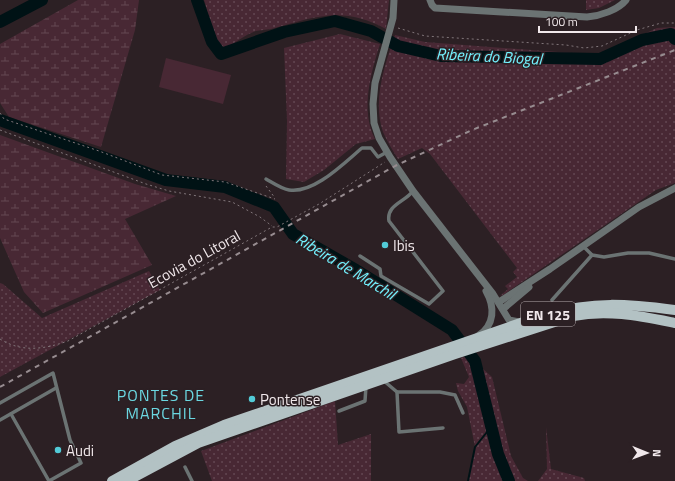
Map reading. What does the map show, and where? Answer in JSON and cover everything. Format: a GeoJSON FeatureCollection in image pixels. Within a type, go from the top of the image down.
{"type":"FeatureCollection","features":[{"type":"Feature","properties":{"kind":"main road","name":"EN 125"},"geometry":{"type":"LineString","coordinates":[[474,343],[521,323],[569,308],[590,304],[626,304],[675,310]]}},
{"type":"Feature","properties":{"kind":"main road"},"geometry":{"type":"LineString","coordinates":[[112,481],[197,436],[474,343],[591,312],[622,313],[675,323]]}},
{"type":"Feature","properties":{"kind":"main road"},"geometry":{"type":"LineString","coordinates":[[127,481],[198,443],[366,385],[454,350]]}},
{"type":"Feature","properties":{"kind":"street"},"geometry":{"type":"LineString","coordinates":[[394,0],[390,29],[376,77],[373,104],[374,123],[388,155],[413,191],[499,302],[508,320],[521,323]]}},
{"type":"Feature","properties":{"kind":"street"},"geometry":{"type":"LineString","coordinates":[[430,0],[435,8],[587,17],[605,13],[620,6],[626,0]]}},
{"type":"Feature","properties":{"kind":"street"},"geometry":{"type":"LineString","coordinates":[[499,302],[550,269],[639,207],[675,188]]}},
{"type":"Feature","properties":{"kind":"street"},"geometry":{"type":"LineString","coordinates":[[503,309],[550,269]]}},
{"type":"Feature","properties":{"kind":"street"},"geometry":{"type":"LineString","coordinates":[[474,343],[488,327],[493,315],[490,297],[476,274]]}},
{"type":"Feature","properties":{"kind":"lane"},"geometry":{"type":"LineString","coordinates":[[266,179],[288,190],[300,190],[316,184],[362,148],[371,148],[378,157],[388,155]]}},
{"type":"Feature","properties":{"kind":"lane"},"geometry":{"type":"LineString","coordinates":[[360,256],[380,269],[381,276],[429,304],[443,291],[390,221],[388,214],[391,209],[413,191]]}},
{"type":"Feature","properties":{"kind":"lane"},"geometry":{"type":"LineString","coordinates":[[583,246],[592,255],[604,257],[628,253],[649,253],[675,259]]}},
{"type":"Feature","properties":{"kind":"lane"},"geometry":{"type":"LineString","coordinates":[[552,300],[592,255]]}},
{"type":"Feature","properties":{"kind":"lane"},"geometry":{"type":"LineString","coordinates":[[0,403],[52,373],[70,440],[81,463],[49,481],[11,414]]}},
{"type":"Feature","properties":{"kind":"lane"},"geometry":{"type":"LineString","coordinates":[[382,379],[397,392],[440,392],[455,394],[463,412]]}},
{"type":"Feature","properties":{"kind":"lane"},"geometry":{"type":"LineString","coordinates":[[339,411],[364,401],[366,385]]}},
{"type":"Feature","properties":{"kind":"lane"},"geometry":{"type":"LineString","coordinates":[[0,420],[56,388]]}},
{"type":"Feature","properties":{"kind":"lane"},"geometry":{"type":"LineString","coordinates":[[397,392],[399,432],[443,428]]}},
{"type":"Feature","properties":{"kind":"lane"},"geometry":{"type":"LineString","coordinates":[[185,467],[192,481]]}},
{"type":"Feature","properties":{"kind":"path"},"geometry":{"type":"LineString","coordinates":[[390,29],[425,36],[566,45],[584,48],[602,46],[637,30],[661,23],[675,22]]}},
{"type":"Feature","properties":{"kind":"path"},"geometry":{"type":"LineString","coordinates":[[0,113],[4,119],[99,151],[162,176],[225,182],[275,199],[265,186],[271,182]]}},
{"type":"Feature","properties":{"kind":"path"},"geometry":{"type":"LineString","coordinates":[[0,130],[146,184],[170,191],[232,202],[260,217],[272,227]]}},
{"type":"Feature","properties":{"kind":"path","name":"Ecovia do Litoral"},"geometry":{"type":"LineString","coordinates":[[0,339],[9,345],[22,348],[53,346],[68,341],[272,227],[277,227],[293,218],[371,172],[388,155]]}},
{"type":"Feature","properties":{"kind":"green space"},"geometry":{"type":"Polygon","coordinates":[[[78,0],[139,0],[135,30],[101,147],[9,117],[0,103],[0,44],[78,0]]]}},
{"type":"Feature","properties":{"kind":"green space"},"geometry":{"type":"Polygon","coordinates":[[[204,0],[389,0],[386,29],[356,17],[342,15],[315,17],[271,29],[256,31],[223,49],[218,44],[212,32],[204,0]]]}},
{"type":"Feature","properties":{"kind":"green space"},"geometry":{"type":"Polygon","coordinates":[[[586,0],[615,0],[599,8],[586,10],[586,0]]]}},
{"type":"Feature","properties":{"kind":"green space"},"geometry":{"type":"Polygon","coordinates":[[[675,27],[675,183],[656,190],[500,296],[508,289],[505,286],[517,277],[513,272],[517,268],[430,154],[422,148],[398,159],[383,132],[380,120],[379,95],[387,58],[395,35],[425,42],[598,55],[657,28],[675,27]]]}},
{"type":"Feature","properties":{"kind":"green space"},"geometry":{"type":"Polygon","coordinates":[[[340,34],[380,44],[373,67],[368,92],[368,116],[375,139],[356,144],[324,170],[304,182],[286,179],[287,121],[284,48],[340,34]]]}},
{"type":"Feature","properties":{"kind":"green space"},"geometry":{"type":"Polygon","coordinates":[[[166,58],[231,75],[223,104],[159,87],[166,58]]]}},
{"type":"Feature","properties":{"kind":"green space"},"geometry":{"type":"Polygon","coordinates":[[[0,135],[135,184],[176,196],[125,219],[152,265],[43,313],[24,292],[0,238],[0,135]]]}},
{"type":"Feature","properties":{"kind":"green space"},"geometry":{"type":"Polygon","coordinates":[[[149,271],[160,290],[0,377],[0,283],[42,318],[149,271]]]}},
{"type":"Feature","properties":{"kind":"green space"},"geometry":{"type":"Polygon","coordinates":[[[475,354],[482,368],[492,377],[511,456],[523,478],[528,481],[468,481],[475,447],[467,407],[458,391],[456,383],[464,384],[469,377],[461,358],[475,354]]]}},
{"type":"Feature","properties":{"kind":"green space"},"geometry":{"type":"Polygon","coordinates":[[[335,401],[338,445],[371,434],[371,481],[212,481],[201,451],[335,401]]]}},
{"type":"Feature","properties":{"kind":"green space"},"geometry":{"type":"Polygon","coordinates":[[[546,427],[551,469],[584,478],[585,481],[538,481],[547,469],[546,427]]]}},
{"type":"Feature","properties":{"kind":"waterway","name":"Ribeira do Biogal"},"geometry":{"type":"LineString","coordinates":[[0,22],[42,0]]}},
{"type":"Feature","properties":{"kind":"waterway","name":"Ribeira do Biogal"},"geometry":{"type":"LineString","coordinates":[[197,0],[212,42],[221,54],[284,32],[335,21],[371,31],[398,46],[441,56],[600,59],[642,40],[671,34],[675,39]]}},
{"type":"Feature","properties":{"kind":"waterway","name":"Ribeira de Marchil"},"geometry":{"type":"LineString","coordinates":[[0,120],[166,180],[225,187],[274,207],[293,234],[356,270],[452,330],[475,361],[498,454],[509,481]]}},
{"type":"Feature","properties":{"kind":"waterway"},"geometry":{"type":"LineString","coordinates":[[468,481],[475,447],[491,427]]}},
{"type":"Feature","properties":{"kind":"railway"},"geometry":{"type":"LineString","coordinates":[[0,387],[395,166],[472,130],[675,50]]}},
{"type":"Feature","properties":{"kind":"place","name":"Ibis"},"geometry":{"type":"Point","coordinates":[385,245]}},
{"type":"Feature","properties":{"kind":"place","name":"Pontense"},"geometry":{"type":"Point","coordinates":[252,399]}},
{"type":"Feature","properties":{"kind":"place","name":"Audi"},"geometry":{"type":"Point","coordinates":[58,450]}},
{"type":"Feature","properties":{"kind":"district","name":"PONTES DE MARCHIL"},"geometry":{"type":"Point","coordinates":[161,404]}}]}
